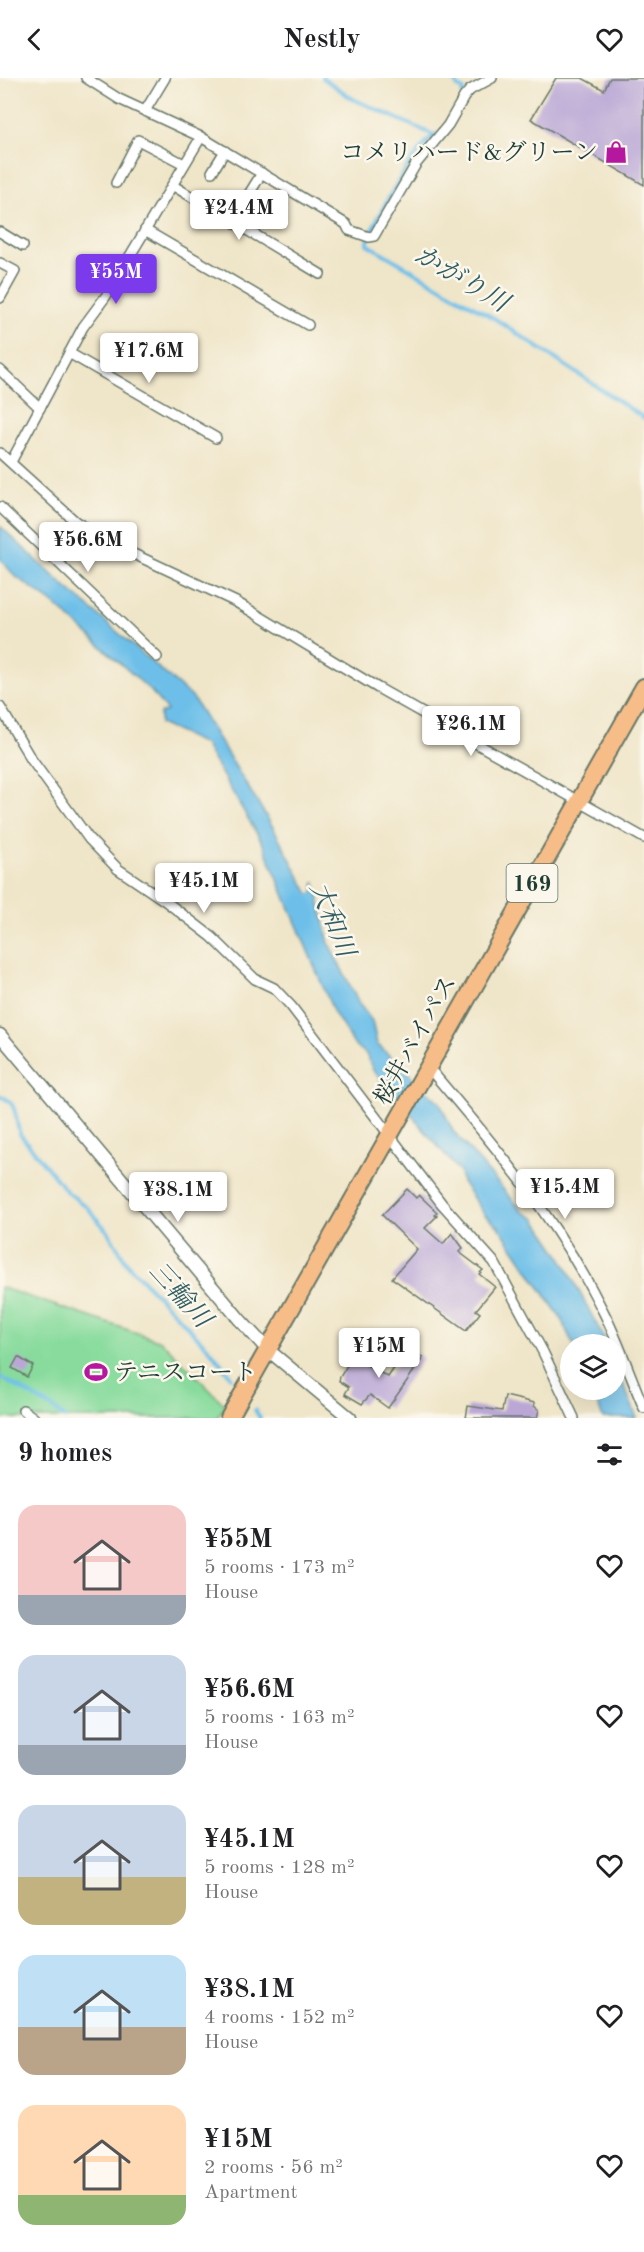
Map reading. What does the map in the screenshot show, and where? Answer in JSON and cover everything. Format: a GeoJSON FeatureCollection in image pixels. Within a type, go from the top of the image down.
{"type":"FeatureCollection","features":[{"type":"Feature","properties":{"kind":"highway","name":"桜井バイパス"},"geometry":{"type":"LineString","coordinates":[[229,1418],[644,687]]}},
{"type":"Feature","properties":{"kind":"street"},"geometry":{"type":"LineString","coordinates":[[86,78],[145,111],[201,137],[346,224],[349,230],[369,237],[374,236],[416,164],[448,125],[464,97],[470,90],[492,78]]}},
{"type":"Feature","properties":{"kind":"street"},"geometry":{"type":"LineString","coordinates":[[145,111],[165,78]]}},
{"type":"Feature","properties":{"kind":"street"},"geometry":{"type":"LineString","coordinates":[[11,462],[69,353],[201,137]]}},
{"type":"Feature","properties":{"kind":"street"},"geometry":{"type":"LineString","coordinates":[[116,183],[138,140],[184,164]]}},
{"type":"Feature","properties":{"kind":"street"},"geometry":{"type":"LineString","coordinates":[[212,172],[225,151]]}},
{"type":"Feature","properties":{"kind":"street"},"geometry":{"type":"LineString","coordinates":[[249,194],[262,173]]}},
{"type":"Feature","properties":{"kind":"street"},"geometry":{"type":"LineString","coordinates":[[172,185],[320,274]]}},
{"type":"Feature","properties":{"kind":"street"},"geometry":{"type":"LineString","coordinates":[[145,230],[308,325]]}},
{"type":"Feature","properties":{"kind":"street"},"geometry":{"type":"LineString","coordinates":[[0,232],[23,246]]}},
{"type":"Feature","properties":{"kind":"street"},"geometry":{"type":"LineString","coordinates":[[0,263],[15,272],[0,298]]}},
{"type":"Feature","properties":{"kind":"street"},"geometry":{"type":"LineString","coordinates":[[69,353],[216,438]]}},
{"type":"Feature","properties":{"kind":"street"},"geometry":{"type":"LineString","coordinates":[[0,370],[40,408]]}},
{"type":"Feature","properties":{"kind":"street"},"geometry":{"type":"LineString","coordinates":[[0,453],[76,522],[125,550],[236,602],[378,688],[644,838]]}},
{"type":"Feature","properties":{"kind":"street"},"geometry":{"type":"LineString","coordinates":[[0,507],[157,657]]}},
{"type":"Feature","properties":{"kind":"street"},"geometry":{"type":"LineString","coordinates":[[0,707],[31,759],[89,839],[118,869],[164,900],[212,937],[255,979],[274,988],[394,1128],[442,1204],[494,1262],[543,1352],[574,1418]]}},
{"type":"Feature","properties":{"kind":"street"},"geometry":{"type":"LineString","coordinates":[[0,1035],[240,1320],[267,1349],[337,1413],[350,1418]]}},
{"type":"Feature","properties":{"kind":"street"},"geometry":{"type":"LineString","coordinates":[[424,1073],[506,1157],[560,1237],[604,1312],[644,1408]]}},
{"type":"Feature","properties":{"kind":"street"},"geometry":{"type":"LineString","coordinates":[[23,1410],[34,1418]]}},
{"type":"Feature","properties":{"kind":"green space"},"geometry":{"type":"Polygon","coordinates":[[[0,1287],[161,1341],[225,1405],[217,1418],[0,1418],[0,1287]]]}},
{"type":"Feature","properties":{"kind":"water","name":"大和川"},"geometry":{"type":"Polygon","coordinates":[[[0,526],[60,582],[193,698],[274,829],[309,894],[313,893],[315,881],[329,944],[360,1005],[372,1021],[377,1044],[440,1103],[453,1131],[523,1212],[535,1218],[561,1257],[602,1334],[568,1334],[560,1317],[499,1227],[485,1215],[462,1182],[460,1172],[373,1070],[366,1054],[355,1046],[334,1013],[262,842],[204,744],[160,724],[160,713],[167,711],[151,691],[53,603],[15,576],[0,559],[0,526]]]}},
{"type":"Feature","properties":{"kind":"water"},"geometry":{"type":"Polygon","coordinates":[[[626,1391],[637,1418],[603,1418],[596,1400],[626,1400],[626,1391]]]}},
{"type":"Feature","properties":{"kind":"building","name":"コメリハード&グリーン"},"geometry":{"type":"Polygon","coordinates":[[[556,78],[582,78],[604,90],[610,78],[644,78],[644,185],[531,119],[556,78]]]}},
{"type":"Feature","properties":{"kind":"building"},"geometry":{"type":"Polygon","coordinates":[[[407,1189],[416,1198],[419,1195],[437,1212],[435,1215],[437,1216],[425,1228],[443,1244],[452,1233],[463,1248],[459,1252],[483,1270],[479,1274],[495,1287],[476,1310],[480,1313],[466,1331],[392,1278],[417,1249],[382,1215],[407,1189]]]}},
{"type":"Feature","properties":{"kind":"building"},"geometry":{"type":"Polygon","coordinates":[[[408,1348],[423,1358],[388,1408],[370,1395],[362,1404],[345,1394],[349,1387],[339,1381],[352,1357],[388,1377],[408,1348]]]}},
{"type":"Feature","properties":{"kind":"building"},"geometry":{"type":"Polygon","coordinates":[[[18,1357],[33,1366],[27,1377],[12,1368],[18,1357]]]}},
{"type":"Feature","properties":{"kind":"building"},"geometry":{"type":"Polygon","coordinates":[[[505,1396],[535,1403],[534,1406],[539,1410],[537,1418],[466,1418],[468,1406],[502,1411],[505,1396]]]}},
{"type":"Feature","properties":{"kind":"waterway"},"geometry":{"type":"LineString","coordinates":[[323,78],[353,99],[434,135]]}},
{"type":"Feature","properties":{"kind":"waterway"},"geometry":{"type":"LineString","coordinates":[[453,78],[458,87],[464,90],[462,93]]}},
{"type":"Feature","properties":{"kind":"waterway","name":"かがり川"},"geometry":{"type":"LineString","coordinates":[[436,134],[416,154],[406,169],[387,201],[367,244],[497,320],[644,418]]}},
{"type":"Feature","properties":{"kind":"waterway","name":"三輪川"},"geometry":{"type":"LineString","coordinates":[[0,1096],[10,1102],[13,1107],[20,1134],[67,1192],[87,1207],[108,1232],[128,1265],[212,1352],[231,1377]]}},
{"type":"Feature","properties":{"kind":"waterway"},"geometry":{"type":"LineString","coordinates":[[0,1377],[53,1408],[65,1418]]}},
{"type":"Feature","properties":{"kind":"waterway","name":"三輪川"},"geometry":{"type":"LineString","coordinates":[[255,1410],[260,1418]]}},
{"type":"Feature","properties":{"kind":"place","name":"コメリハード&グリーン"},"geometry":{"type":"Point","coordinates":[616,152]}},
{"type":"Feature","properties":{"kind":"place","name":"テニスコート"},"geometry":{"type":"Point","coordinates":[96,1372]}}]}
